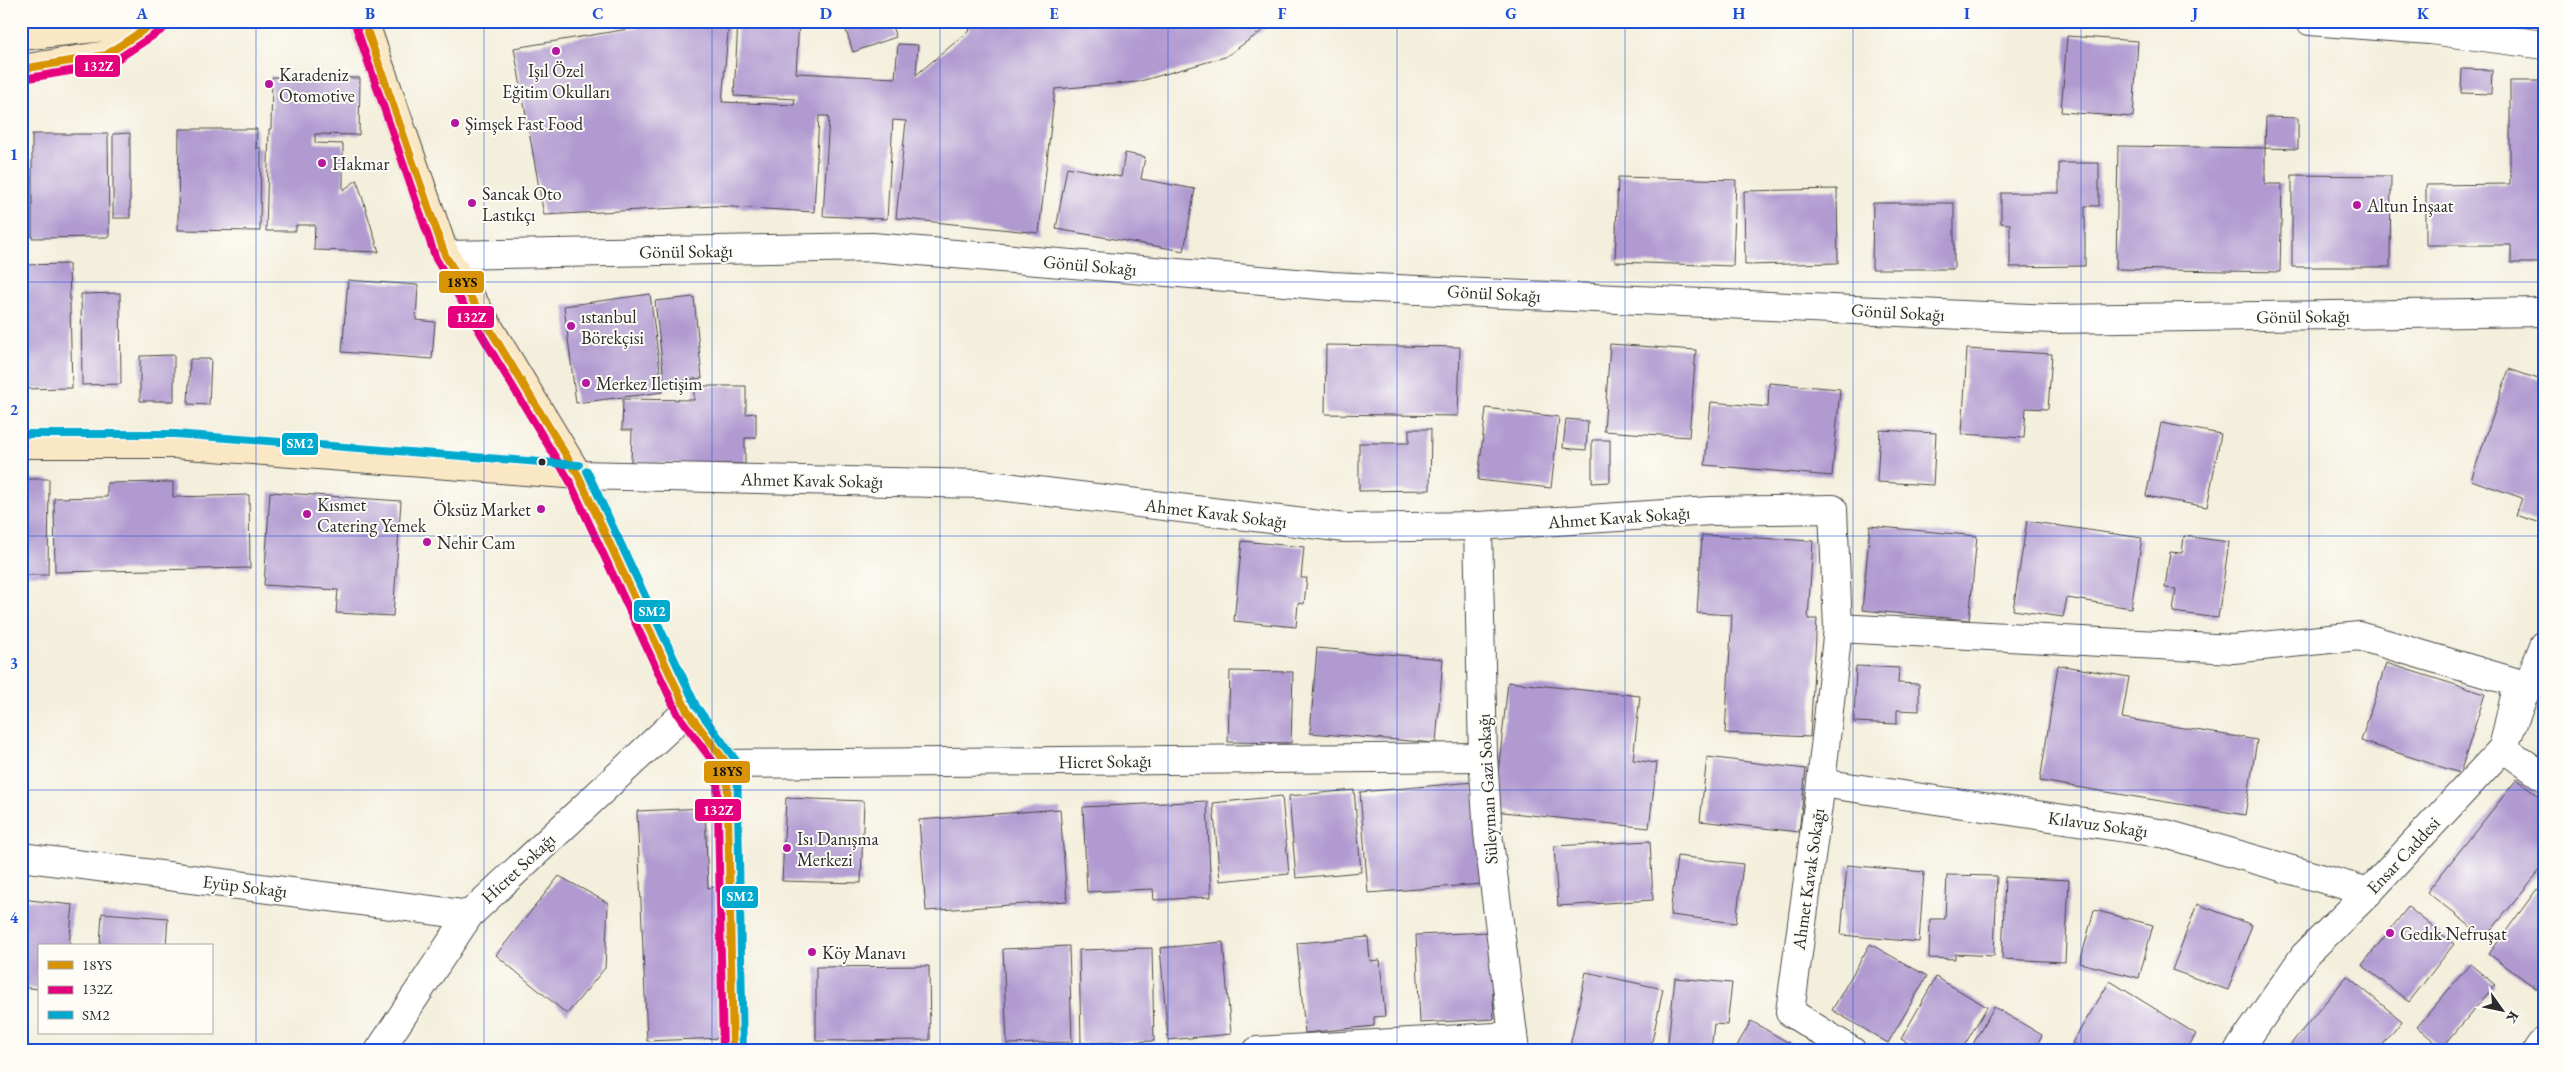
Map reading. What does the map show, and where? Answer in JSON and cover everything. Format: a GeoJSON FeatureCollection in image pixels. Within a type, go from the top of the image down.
{"type":"FeatureCollection","features":[{"type":"Feature","properties":{"kind":"street"},"geometry":{"type":"LineString","coordinates":[[364,21],[445,255],[578,475],[687,711],[727,764],[733,1051]]}},
{"type":"Feature","properties":{"kind":"street"},"geometry":{"type":"LineString","coordinates":[[2310,21],[2430,26],[2544,45]]}},
{"type":"Feature","properties":{"kind":"street"},"geometry":{"type":"LineString","coordinates":[[21,36],[155,22]]}},
{"type":"Feature","properties":{"kind":"street"},"geometry":{"type":"LineString","coordinates":[[21,69],[106,55],[155,22]]}},
{"type":"Feature","properties":{"kind":"street","name":"Gönül Sokağı"},"geometry":{"type":"LineString","coordinates":[[445,255],[872,247],[1331,286],[2052,320],[2544,312]]}},
{"type":"Feature","properties":{"kind":"street","name":"Ahmet Kavak Sokağı"},"geometry":{"type":"LineString","coordinates":[[21,444],[174,444],[578,475],[981,484],[1345,528],[1478,526],[1710,511],[1833,509],[1838,628],[1821,783],[1790,1012],[1852,1051]]}},
{"type":"Feature","properties":{"kind":"street","name":"Süleyman Gazi Sokağı"},"geometry":{"type":"LineString","coordinates":[[1478,526],[1483,757],[1488,833],[1514,1044]]}},
{"type":"Feature","properties":{"kind":"street"},"geometry":{"type":"LineString","coordinates":[[1838,628],[2233,649],[2359,636],[2518,683],[2502,748],[2544,777]]}},
{"type":"Feature","properties":{"kind":"street","name":"Ensar Caddesi"},"geometry":{"type":"LineString","coordinates":[[2238,1051],[2304,956],[2369,892],[2502,748],[2544,645]]}},
{"type":"Feature","properties":{"kind":"street","name":"Hicret Sokağı"},"geometry":{"type":"LineString","coordinates":[[379,1051],[469,915],[687,711]]}},
{"type":"Feature","properties":{"kind":"street","name":"Hicret Sokağı"},"geometry":{"type":"LineString","coordinates":[[727,764],[1483,757]]}},
{"type":"Feature","properties":{"kind":"street","name":"Kılavuz Sokağı"},"geometry":{"type":"LineString","coordinates":[[1821,783],[2166,834],[2369,892]]}},
{"type":"Feature","properties":{"kind":"street","name":"Eyüp Sokağı"},"geometry":{"type":"LineString","coordinates":[[21,857],[469,915]]}},
{"type":"Feature","properties":{"kind":"street"},"geometry":{"type":"LineString","coordinates":[[2537,1051],[2544,1042]]}},
{"type":"Feature","properties":{"kind":"street"},"geometry":{"type":"LineString","coordinates":[[1257,1051],[1514,1044]]}},
{"type":"Feature","properties":{"kind":"building"},"geometry":{"type":"Polygon","coordinates":[[[676,21],[729,21],[722,102],[794,105],[795,99],[734,96],[738,21],[799,21],[796,73],[895,78],[898,44],[918,45],[916,75],[970,30],[964,21],[1276,21],[1225,57],[1137,82],[1055,89],[1039,233],[896,218],[906,121],[893,120],[887,219],[823,216],[829,116],[819,116],[814,212],[716,206],[544,215],[514,48],[676,21]]]}},
{"type":"Feature","properties":{"kind":"building"},"geometry":{"type":"Polygon","coordinates":[[[843,21],[890,21],[896,37],[853,52],[843,21]]]}},
{"type":"Feature","properties":{"kind":"building"},"geometry":{"type":"Polygon","coordinates":[[[2067,36],[2138,41],[2133,117],[2061,112],[2067,36]]]}},
{"type":"Feature","properties":{"kind":"building"},"geometry":{"type":"Polygon","coordinates":[[[2462,69],[2492,70],[2491,94],[2461,93],[2462,69]]]}},
{"type":"Feature","properties":{"kind":"building"},"geometry":{"type":"Polygon","coordinates":[[[272,77],[360,78],[359,135],[315,134],[315,143],[343,144],[343,190],[357,180],[379,252],[314,250],[315,225],[296,225],[296,231],[266,231],[272,77]]]}},
{"type":"Feature","properties":{"kind":"building"},"geometry":{"type":"Polygon","coordinates":[[[2510,81],[2544,81],[2544,263],[2511,263],[2511,245],[2426,245],[2426,185],[2510,184],[2510,81]]]}},
{"type":"Feature","properties":{"kind":"building"},"geometry":{"type":"Polygon","coordinates":[[[2266,117],[2298,118],[2298,149],[2265,148],[2266,117]]]}},
{"type":"Feature","properties":{"kind":"building"},"geometry":{"type":"Polygon","coordinates":[[[179,129],[257,129],[256,148],[261,148],[260,231],[178,230],[179,129]]]}},
{"type":"Feature","properties":{"kind":"building"},"geometry":{"type":"Polygon","coordinates":[[[130,133],[130,218],[113,218],[113,134],[130,133]]]}},
{"type":"Feature","properties":{"kind":"building"},"geometry":{"type":"Polygon","coordinates":[[[32,134],[108,134],[109,237],[32,238],[32,134]]]}},
{"type":"Feature","properties":{"kind":"building"},"geometry":{"type":"Polygon","coordinates":[[[2118,146],[2265,148],[2265,184],[2282,184],[2280,272],[2116,269],[2118,146]]]}},
{"type":"Feature","properties":{"kind":"building"},"geometry":{"type":"Polygon","coordinates":[[[21,151],[26,237],[21,237],[21,151]]]}},
{"type":"Feature","properties":{"kind":"building"},"geometry":{"type":"Polygon","coordinates":[[[1125,153],[1145,157],[1141,179],[1195,189],[1184,251],[1056,229],[1067,167],[1121,177],[1125,153]]]}},
{"type":"Feature","properties":{"kind":"building"},"geometry":{"type":"Polygon","coordinates":[[[2059,163],[2099,163],[2099,206],[2085,206],[2085,266],[2010,267],[2010,224],[2001,223],[2001,193],[2059,193],[2059,163]]]}},
{"type":"Feature","properties":{"kind":"building"},"geometry":{"type":"Polygon","coordinates":[[[2292,175],[2391,176],[2390,267],[2292,267],[2292,175]]]}},
{"type":"Feature","properties":{"kind":"building"},"geometry":{"type":"Polygon","coordinates":[[[1618,177],[1736,180],[1733,266],[1615,262],[1618,177]]]}},
{"type":"Feature","properties":{"kind":"building"},"geometry":{"type":"Polygon","coordinates":[[[1837,189],[1838,263],[1745,265],[1744,191],[1837,189]]]}},
{"type":"Feature","properties":{"kind":"building"},"geometry":{"type":"Polygon","coordinates":[[[1873,203],[1954,203],[1954,269],[1872,269],[1873,203]]]}},
{"type":"Feature","properties":{"kind":"building"},"geometry":{"type":"Polygon","coordinates":[[[69,264],[72,388],[21,389],[21,265],[69,264]]]}},
{"type":"Feature","properties":{"kind":"building"},"geometry":{"type":"Polygon","coordinates":[[[348,280],[418,285],[416,320],[435,322],[432,359],[342,352],[348,280]]]}},
{"type":"Feature","properties":{"kind":"building"},"geometry":{"type":"Polygon","coordinates":[[[120,293],[121,384],[82,385],[81,294],[120,293]]]}},
{"type":"Feature","properties":{"kind":"building"},"geometry":{"type":"Polygon","coordinates":[[[650,294],[663,392],[576,403],[564,306],[650,294]]]}},
{"type":"Feature","properties":{"kind":"building"},"geometry":{"type":"Polygon","coordinates":[[[694,297],[702,378],[685,380],[686,386],[665,388],[655,301],[694,297]]]}},
{"type":"Feature","properties":{"kind":"building"},"geometry":{"type":"Polygon","coordinates":[[[1610,344],[1696,350],[1689,437],[1604,431],[1610,344]]]}},
{"type":"Feature","properties":{"kind":"building"},"geometry":{"type":"Polygon","coordinates":[[[1326,345],[1460,347],[1458,416],[1325,414],[1326,345]]]}},
{"type":"Feature","properties":{"kind":"building"},"geometry":{"type":"Polygon","coordinates":[[[1967,349],[2052,354],[2048,409],[2026,408],[2024,438],[1962,434],[1967,349]]]}},
{"type":"Feature","properties":{"kind":"building"},"geometry":{"type":"Polygon","coordinates":[[[174,355],[174,401],[140,401],[140,356],[174,355]]]}},
{"type":"Feature","properties":{"kind":"building"},"geometry":{"type":"Polygon","coordinates":[[[190,359],[211,359],[209,405],[188,404],[190,359]]]}},
{"type":"Feature","properties":{"kind":"building"},"geometry":{"type":"Polygon","coordinates":[[[2509,369],[2544,381],[2544,524],[2516,515],[2522,498],[2471,480],[2509,369]]]}},
{"type":"Feature","properties":{"kind":"building"},"geometry":{"type":"Polygon","coordinates":[[[1769,383],[1840,389],[1832,476],[1705,465],[1711,402],[1768,407],[1769,383]]]}},
{"type":"Feature","properties":{"kind":"building"},"geometry":{"type":"Polygon","coordinates":[[[694,386],[746,386],[746,414],[756,413],[756,438],[745,438],[745,464],[631,463],[632,430],[622,430],[623,399],[694,400],[694,386]]]}},
{"type":"Feature","properties":{"kind":"building"},"geometry":{"type":"Polygon","coordinates":[[[1486,408],[1559,417],[1551,488],[1478,480],[1486,408]]]}},
{"type":"Feature","properties":{"kind":"building"},"geometry":{"type":"Polygon","coordinates":[[[1566,419],[1588,421],[1586,450],[1563,448],[1566,419]]]}},
{"type":"Feature","properties":{"kind":"building"},"geometry":{"type":"Polygon","coordinates":[[[2161,423],[2221,434],[2207,507],[2146,496],[2161,423]]]}},
{"type":"Feature","properties":{"kind":"building"},"geometry":{"type":"Polygon","coordinates":[[[1409,429],[1431,429],[1430,490],[1359,491],[1359,443],[1409,443],[1409,429]]]}},
{"type":"Feature","properties":{"kind":"building"},"geometry":{"type":"Polygon","coordinates":[[[1880,430],[1936,433],[1933,485],[1877,482],[1880,430]]]}},
{"type":"Feature","properties":{"kind":"building"},"geometry":{"type":"Polygon","coordinates":[[[1592,440],[1610,440],[1610,482],[1592,483],[1592,440]]]}},
{"type":"Feature","properties":{"kind":"building"},"geometry":{"type":"Polygon","coordinates":[[[21,479],[49,479],[48,575],[21,575],[21,479]]]}},
{"type":"Feature","properties":{"kind":"building"},"geometry":{"type":"Polygon","coordinates":[[[173,482],[173,497],[249,495],[250,568],[55,572],[54,498],[107,497],[107,483],[173,482]]]}},
{"type":"Feature","properties":{"kind":"building"},"geometry":{"type":"Polygon","coordinates":[[[270,492],[401,501],[393,616],[336,613],[338,590],[264,585],[270,492]]]}},
{"type":"Feature","properties":{"kind":"building"},"geometry":{"type":"Polygon","coordinates":[[[2027,521],[2142,538],[2131,608],[2067,598],[2063,617],[2013,610],[2027,521]]]}},
{"type":"Feature","properties":{"kind":"building"},"geometry":{"type":"Polygon","coordinates":[[[1870,526],[1977,536],[1969,620],[1862,610],[1870,526]]]}},
{"type":"Feature","properties":{"kind":"building"},"geometry":{"type":"Polygon","coordinates":[[[1702,535],[1813,541],[1808,619],[1817,619],[1810,737],[1725,733],[1732,615],[1697,613],[1702,535]]]}},
{"type":"Feature","properties":{"kind":"building"},"geometry":{"type":"Polygon","coordinates":[[[2184,536],[2229,542],[2218,618],[2173,612],[2176,589],[2165,588],[2170,552],[2182,553],[2184,536]]]}},
{"type":"Feature","properties":{"kind":"building"},"geometry":{"type":"Polygon","coordinates":[[[1242,541],[1304,547],[1301,578],[1307,578],[1304,604],[1298,603],[1296,627],[1234,621],[1242,541]]]}},
{"type":"Feature","properties":{"kind":"building"},"geometry":{"type":"Polygon","coordinates":[[[1317,648],[1443,659],[1436,743],[1310,733],[1317,648]]]}},
{"type":"Feature","properties":{"kind":"building"},"geometry":{"type":"Polygon","coordinates":[[[2386,663],[2485,694],[2460,773],[2361,741],[2386,663]]]}},
{"type":"Feature","properties":{"kind":"building"},"geometry":{"type":"Polygon","coordinates":[[[2058,665],[2129,677],[2122,718],[2257,740],[2245,815],[2040,781],[2058,665]]]}},
{"type":"Feature","properties":{"kind":"building"},"geometry":{"type":"Polygon","coordinates":[[[1856,666],[1899,668],[1898,683],[1919,684],[1919,711],[1897,710],[1897,724],[1854,722],[1856,666]]]}},
{"type":"Feature","properties":{"kind":"building"},"geometry":{"type":"Polygon","coordinates":[[[1230,671],[1293,672],[1291,743],[1228,742],[1230,671]]]}},
{"type":"Feature","properties":{"kind":"building"},"geometry":{"type":"Polygon","coordinates":[[[1508,682],[1640,696],[1633,760],[1657,763],[1649,828],[1494,811],[1508,682]]]}},
{"type":"Feature","properties":{"kind":"building"},"geometry":{"type":"Polygon","coordinates":[[[1707,757],[1806,769],[1799,832],[1700,821],[1707,757]]]}},
{"type":"Feature","properties":{"kind":"building"},"geometry":{"type":"Polygon","coordinates":[[[2517,779],[2544,800],[2544,865],[2485,938],[2427,892],[2517,779]]]}},
{"type":"Feature","properties":{"kind":"building"},"geometry":{"type":"Polygon","coordinates":[[[1474,782],[1482,884],[1368,893],[1360,792],[1474,782]]]}},
{"type":"Feature","properties":{"kind":"building"},"geometry":{"type":"Polygon","coordinates":[[[1354,790],[1361,872],[1296,878],[1289,796],[1354,790]]]}},
{"type":"Feature","properties":{"kind":"building"},"geometry":{"type":"Polygon","coordinates":[[[1282,796],[1289,874],[1220,881],[1213,803],[1282,796]]]}},
{"type":"Feature","properties":{"kind":"building"},"geometry":{"type":"Polygon","coordinates":[[[786,798],[864,801],[861,883],[782,881],[786,798]]]}},
{"type":"Feature","properties":{"kind":"building"},"geometry":{"type":"Polygon","coordinates":[[[1207,801],[1211,897],[1154,900],[1153,889],[1087,892],[1083,807],[1207,801]]]}},
{"type":"Feature","properties":{"kind":"building"},"geometry":{"type":"Polygon","coordinates":[[[705,808],[708,888],[716,887],[723,1038],[647,1041],[637,811],[705,808]]]}},
{"type":"Feature","properties":{"kind":"building"},"geometry":{"type":"Polygon","coordinates":[[[1060,809],[1067,901],[926,911],[919,820],[1060,809]]]}},
{"type":"Feature","properties":{"kind":"building"},"geometry":{"type":"Polygon","coordinates":[[[1650,841],[1653,900],[1558,906],[1554,846],[1650,841]]]}},
{"type":"Feature","properties":{"kind":"building"},"geometry":{"type":"Polygon","coordinates":[[[1677,856],[1743,864],[1736,923],[1670,915],[1677,856]]]}},
{"type":"Feature","properties":{"kind":"building"},"geometry":{"type":"Polygon","coordinates":[[[1847,865],[1924,872],[1919,942],[1841,935],[1847,865]]]}},
{"type":"Feature","properties":{"kind":"building"},"geometry":{"type":"Polygon","coordinates":[[[1947,875],[1997,876],[1994,956],[1955,954],[1955,959],[1929,958],[1930,919],[1945,919],[1947,875]]]}},
{"type":"Feature","properties":{"kind":"building"},"geometry":{"type":"Polygon","coordinates":[[[559,876],[608,903],[605,968],[567,1014],[496,955],[559,876]]]}},
{"type":"Feature","properties":{"kind":"building"},"geometry":{"type":"Polygon","coordinates":[[[2005,877],[2069,880],[2065,962],[2002,959],[2005,877]]]}},
{"type":"Feature","properties":{"kind":"building"},"geometry":{"type":"Polygon","coordinates":[[[2537,889],[2544,894],[2544,994],[2489,954],[2537,889]]]}},
{"type":"Feature","properties":{"kind":"building"},"geometry":{"type":"Polygon","coordinates":[[[21,899],[73,905],[69,944],[38,944],[38,989],[21,987],[21,899]]]}},
{"type":"Feature","properties":{"kind":"building"},"geometry":{"type":"Polygon","coordinates":[[[2197,904],[2252,925],[2228,990],[2172,970],[2197,904]]]}},
{"type":"Feature","properties":{"kind":"building"},"geometry":{"type":"Polygon","coordinates":[[[2408,907],[2454,944],[2409,1002],[2362,965],[2408,907]]]}},
{"type":"Feature","properties":{"kind":"building"},"geometry":{"type":"Polygon","coordinates":[[[2094,910],[2153,925],[2139,978],[2080,963],[2094,910]]]}},
{"type":"Feature","properties":{"kind":"building"},"geometry":{"type":"Polygon","coordinates":[[[102,913],[168,918],[166,944],[100,944],[102,913]]]}},
{"type":"Feature","properties":{"kind":"building"},"geometry":{"type":"Polygon","coordinates":[[[1490,932],[1494,1019],[1420,1023],[1416,935],[1490,932]]]}},
{"type":"Feature","properties":{"kind":"building"},"geometry":{"type":"Polygon","coordinates":[[[1368,937],[1370,961],[1380,960],[1385,1016],[1374,1017],[1374,1026],[1305,1033],[1297,943],[1368,937]]]}},
{"type":"Feature","properties":{"kind":"building"},"geometry":{"type":"Polygon","coordinates":[[[1223,942],[1231,1034],[1168,1040],[1160,948],[1223,942]]]}},
{"type":"Feature","properties":{"kind":"building"},"geometry":{"type":"Polygon","coordinates":[[[1870,944],[1927,976],[1888,1043],[1832,1010],[1870,944]]]}},
{"type":"Feature","properties":{"kind":"building"},"geometry":{"type":"Polygon","coordinates":[[[1069,946],[1072,1042],[1007,1044],[1003,949],[1069,946]]]}},
{"type":"Feature","properties":{"kind":"building"},"geometry":{"type":"Polygon","coordinates":[[[1152,948],[1154,1041],[1081,1043],[1079,950],[1152,948]]]}},
{"type":"Feature","properties":{"kind":"building"},"geometry":{"type":"Polygon","coordinates":[[[2470,964],[2495,985],[2442,1048],[2417,1027],[2470,964]]]}},
{"type":"Feature","properties":{"kind":"building"},"geometry":{"type":"Polygon","coordinates":[[[929,966],[930,1040],[816,1041],[816,967],[929,966]]]}},
{"type":"Feature","properties":{"kind":"building"},"geometry":{"type":"Polygon","coordinates":[[[1586,972],[1663,989],[1650,1051],[1569,1051],[1586,972]]]}},
{"type":"Feature","properties":{"kind":"building"},"geometry":{"type":"Polygon","coordinates":[[[2347,976],[2402,1021],[2378,1051],[2285,1051],[2347,976]]]}},
{"type":"Feature","properties":{"kind":"building"},"geometry":{"type":"Polygon","coordinates":[[[1936,977],[1987,1007],[1961,1051],[1922,1051],[1901,1039],[1936,977]]]}},
{"type":"Feature","properties":{"kind":"building"},"geometry":{"type":"Polygon","coordinates":[[[1675,978],[1732,983],[1727,1025],[1714,1024],[1711,1051],[1667,1051],[1675,978]]]}},
{"type":"Feature","properties":{"kind":"building"},"geometry":{"type":"Polygon","coordinates":[[[2110,981],[2196,1034],[2186,1051],[2085,1051],[2072,1043],[2110,981]]]}},
{"type":"Feature","properties":{"kind":"building"},"geometry":{"type":"Polygon","coordinates":[[[1994,1007],[2042,1035],[2034,1051],[1969,1051],[1994,1007]]]}},
{"type":"Feature","properties":{"kind":"building"},"geometry":{"type":"Polygon","coordinates":[[[1751,1021],[1803,1051],[1734,1051],[1751,1021]]]}},
{"type":"Feature","properties":{"kind":"transit line","name":"18YS"},"geometry":{"type":"LineString","coordinates":[[21,69],[106,55],[157,21]]}},
{"type":"Feature","properties":{"kind":"transit line","name":"18YS"},"geometry":{"type":"LineString","coordinates":[[364,21],[445,255],[578,475],[687,711],[727,764],[733,1051]]}},
{"type":"Feature","properties":{"kind":"transit line","name":"132Z"},"geometry":{"type":"LineString","coordinates":[[355,24],[436,259],[569,480],[678,715],[717,767],[723,1051]]}},
{"type":"Feature","properties":{"kind":"transit line","name":"132Z"},"geometry":{"type":"LineString","coordinates":[[23,79],[110,64],[163,29]]}},
{"type":"Feature","properties":{"kind":"transit line","name":"SM2"},"geometry":{"type":"LineString","coordinates":[[21,434],[175,434],[579,465]]}},
{"type":"Feature","properties":{"kind":"transit line","name":"SM2"},"geometry":{"type":"LineString","coordinates":[[587,471],[696,706],[737,762],[743,1051]]}},
{"type":"Feature","properties":{"kind":"place","name":"Işıl Özel Eğitim Okulları"},"geometry":{"type":"Point","coordinates":[556,51]}},
{"type":"Feature","properties":{"kind":"place","name":"Karadeniz Otomotive"},"geometry":{"type":"Point","coordinates":[269,84]}},
{"type":"Feature","properties":{"kind":"place","name":"Şimşek Fast Food"},"geometry":{"type":"Point","coordinates":[455,123]}},
{"type":"Feature","properties":{"kind":"place","name":"Hakmar"},"geometry":{"type":"Point","coordinates":[322,163]}},
{"type":"Feature","properties":{"kind":"place","name":"Sancak Oto Lastıkçı"},"geometry":{"type":"Point","coordinates":[472,203]}},
{"type":"Feature","properties":{"kind":"place","name":"Altun İnşaat"},"geometry":{"type":"Point","coordinates":[2357,205]}},
{"type":"Feature","properties":{"kind":"place","name":"ıstanbul Börekçisi"},"geometry":{"type":"Point","coordinates":[571,326]}},
{"type":"Feature","properties":{"kind":"place","name":"Merkez Iletişim"},"geometry":{"type":"Point","coordinates":[586,383]}},
{"type":"Feature","properties":{"kind":"place","name":"Öksüz Market"},"geometry":{"type":"Point","coordinates":[541,509]}},
{"type":"Feature","properties":{"kind":"place","name":"Kısmet Catering Yemek"},"geometry":{"type":"Point","coordinates":[307,514]}},
{"type":"Feature","properties":{"kind":"place","name":"Nehir Cam"},"geometry":{"type":"Point","coordinates":[427,542]}},
{"type":"Feature","properties":{"kind":"place","name":"Isı Danışma Merkezi"},"geometry":{"type":"Point","coordinates":[787,848]}},
{"type":"Feature","properties":{"kind":"place","name":"Gedık Nefruşat"},"geometry":{"type":"Point","coordinates":[2390,933]}},
{"type":"Feature","properties":{"kind":"place","name":"Köy Manavı"},"geometry":{"type":"Point","coordinates":[812,952]}}]}
